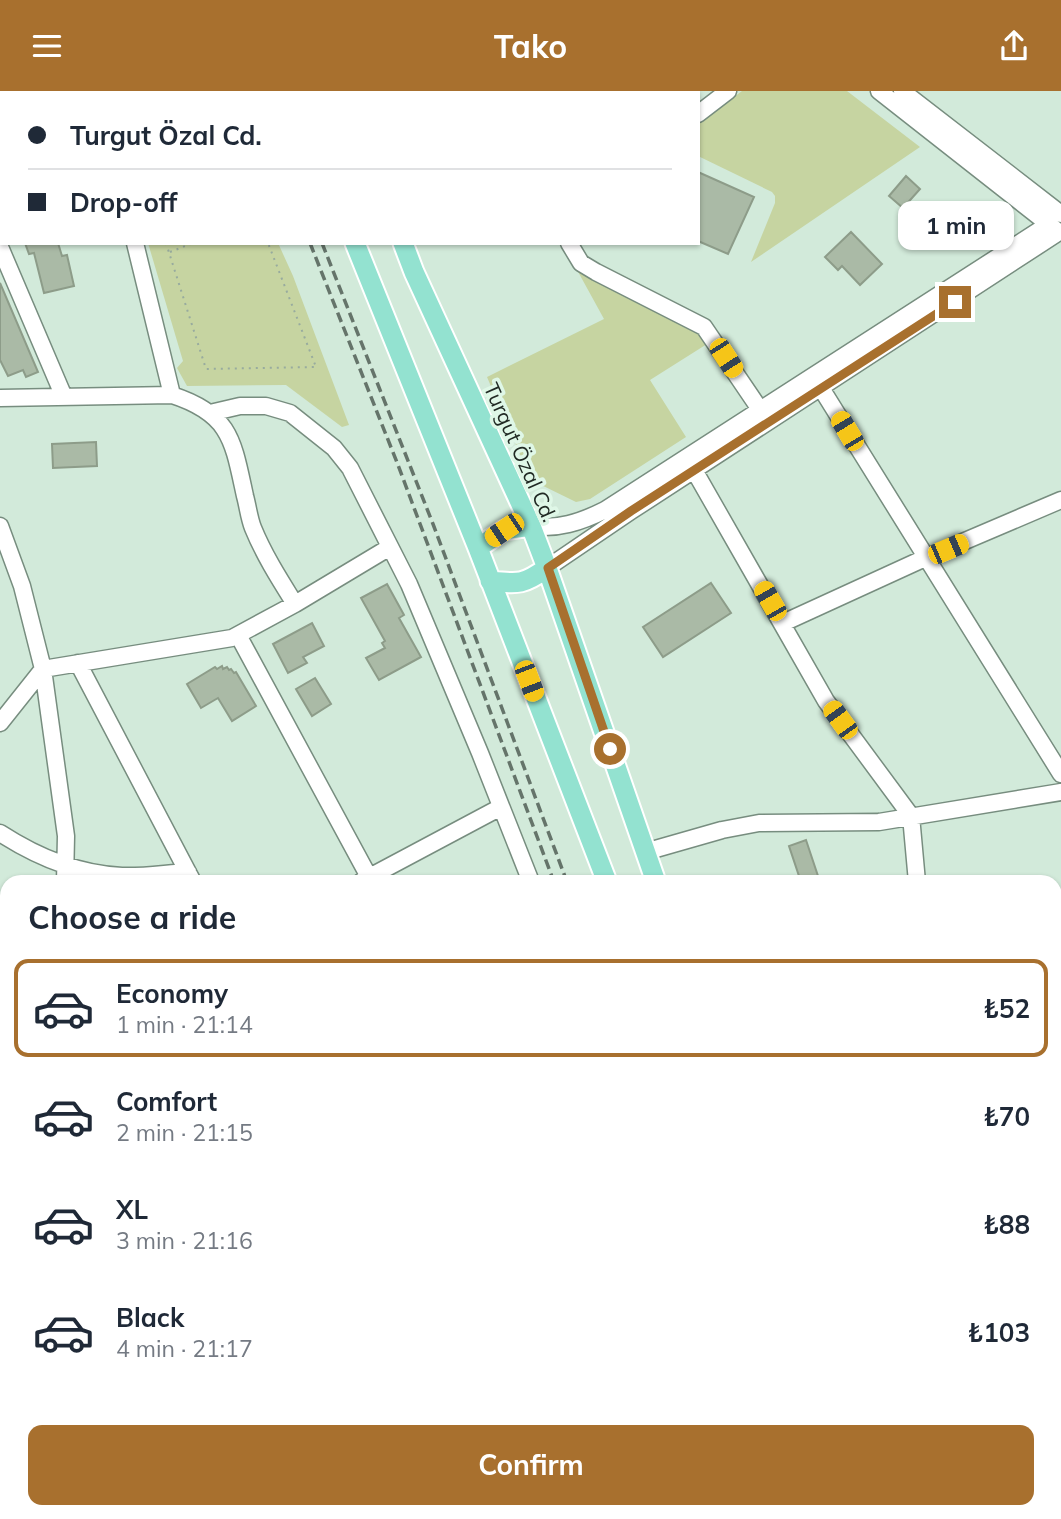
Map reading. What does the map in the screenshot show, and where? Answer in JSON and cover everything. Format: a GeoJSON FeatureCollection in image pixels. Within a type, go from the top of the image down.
{"type":"FeatureCollection","features":[{"type":"Feature","properties":{"kind":"main road"},"geometry":{"type":"LineString","coordinates":[[356,245],[478,548],[604,875]]}},
{"type":"Feature","properties":{"kind":"main road","name":"Turgut Özal Cd."},"geometry":{"type":"LineString","coordinates":[[405,245],[414,272],[548,568],[653,875]]}},
{"type":"Feature","properties":{"kind":"main road"},"geometry":{"type":"LineString","coordinates":[[478,548],[504,530],[531,526]]}},
{"type":"Feature","properties":{"kind":"main road"},"geometry":{"type":"LineString","coordinates":[[490,581],[528,582],[548,568]]}},
{"type":"Feature","properties":{"kind":"street"},"geometry":{"type":"LineString","coordinates":[[700,112],[728,91]]}},
{"type":"Feature","properties":{"kind":"street"},"geometry":{"type":"LineString","coordinates":[[878,91],[1058,221]]}},
{"type":"Feature","properties":{"kind":"street"},"geometry":{"type":"LineString","coordinates":[[902,91],[1058,221]]}},
{"type":"Feature","properties":{"kind":"street"},"geometry":{"type":"LineString","coordinates":[[548,568],[821,389],[1058,221]]}},
{"type":"Feature","properties":{"kind":"street"},"geometry":{"type":"LineString","coordinates":[[531,526],[547,529],[587,519],[1058,221]]}},
{"type":"Feature","properties":{"kind":"street"},"geometry":{"type":"LineString","coordinates":[[135,245],[172,395]]}},
{"type":"Feature","properties":{"kind":"street"},"geometry":{"type":"LineString","coordinates":[[570,245],[581,263],[704,327],[761,411]]}},
{"type":"Feature","properties":{"kind":"street"},"geometry":{"type":"LineString","coordinates":[[0,247],[64,397]]}},
{"type":"Feature","properties":{"kind":"street"},"geometry":{"type":"LineString","coordinates":[[821,389],[1061,774]]}},
{"type":"Feature","properties":{"kind":"street"},"geometry":{"type":"LineString","coordinates":[[0,398],[172,395],[195,402],[210,413],[229,434],[252,526],[295,604]]}},
{"type":"Feature","properties":{"kind":"street"},"geometry":{"type":"LineString","coordinates":[[210,413],[240,406],[267,407],[290,413],[334,448],[350,468],[409,584],[528,875]]}},
{"type":"Feature","properties":{"kind":"street"},"geometry":{"type":"LineString","coordinates":[[694,470],[826,701],[911,816],[916,875]]}},
{"type":"Feature","properties":{"kind":"street"},"geometry":{"type":"LineString","coordinates":[[783,622],[1061,501]]}},
{"type":"Feature","properties":{"kind":"street"},"geometry":{"type":"LineString","coordinates":[[1,532],[22,586],[43,669],[66,836],[65,874]]}},
{"type":"Feature","properties":{"kind":"street"},"geometry":{"type":"LineString","coordinates":[[1,719],[43,669],[232,638],[390,547]]}},
{"type":"Feature","properties":{"kind":"street"},"geometry":{"type":"LineString","coordinates":[[238,635],[362,875]]}},
{"type":"Feature","properties":{"kind":"street"},"geometry":{"type":"LineString","coordinates":[[78,663],[190,875]]}},
{"type":"Feature","properties":{"kind":"street"},"geometry":{"type":"LineString","coordinates":[[645,852],[722,830],[759,823],[879,822],[1061,792]]}},
{"type":"Feature","properties":{"kind":"street"},"geometry":{"type":"LineString","coordinates":[[374,875],[501,807]]}},
{"type":"Feature","properties":{"kind":"street"},"geometry":{"type":"LineString","coordinates":[[0,833],[65,874],[94,875]]}},
{"type":"Feature","properties":{"kind":"path"},"geometry":{"type":"LineString","coordinates":[[167,245],[206,369],[316,367],[269,245]]}},
{"type":"Feature","properties":{"kind":"path"},"geometry":{"type":"LineString","coordinates":[[169,252],[188,245]]}},
{"type":"Feature","properties":{"kind":"green space"},"geometry":{"type":"Polygon","coordinates":[[[742,91],[847,91],[920,147],[751,262],[775,203],[775,196],[772,192],[700,157],[700,122],[742,91]]]}},
{"type":"Feature","properties":{"kind":"green space"},"geometry":{"type":"Polygon","coordinates":[[[149,245],[279,245],[349,425],[342,427],[286,385],[187,386],[177,368],[183,361],[149,245]]]}},
{"type":"Feature","properties":{"kind":"green space"},"geometry":{"type":"Polygon","coordinates":[[[576,268],[699,332],[707,344],[650,380],[686,437],[590,499],[576,502],[531,480],[487,377],[604,319],[576,268]]]}},
{"type":"Feature","properties":{"kind":"building"},"geometry":{"type":"Polygon","coordinates":[[[700,173],[754,197],[728,254],[700,242],[700,173]]]}},
{"type":"Feature","properties":{"kind":"building"},"geometry":{"type":"Polygon","coordinates":[[[906,176],[920,189],[903,208],[889,196],[906,176]]]}},
{"type":"Feature","properties":{"kind":"building"},"geometry":{"type":"Polygon","coordinates":[[[851,232],[882,264],[860,285],[842,266],[838,270],[825,257],[851,232]]]}},
{"type":"Feature","properties":{"kind":"building"},"geometry":{"type":"Polygon","coordinates":[[[26,245],[59,245],[62,256],[67,255],[74,286],[44,293],[34,253],[29,254],[26,245]]]}},
{"type":"Feature","properties":{"kind":"building"},"geometry":{"type":"Polygon","coordinates":[[[0,283],[38,372],[26,377],[23,370],[8,376],[0,360],[0,283]]]}},
{"type":"Feature","properties":{"kind":"building"},"geometry":{"type":"Polygon","coordinates":[[[96,442],[97,466],[53,468],[52,444],[96,442]]]}},
{"type":"Feature","properties":{"kind":"building"},"geometry":{"type":"Polygon","coordinates":[[[711,583],[731,613],[663,657],[643,627],[711,583]]]}},
{"type":"Feature","properties":{"kind":"building"},"geometry":{"type":"Polygon","coordinates":[[[387,584],[404,615],[399,618],[421,657],[379,680],[366,658],[385,648],[382,643],[385,641],[361,598],[387,584]]]}},
{"type":"Feature","properties":{"kind":"building"},"geometry":{"type":"Polygon","coordinates":[[[312,623],[324,646],[303,657],[307,663],[288,673],[273,644],[312,623]]]}},
{"type":"Feature","properties":{"kind":"building"},"geometry":{"type":"Polygon","coordinates":[[[222,666],[223,669],[227,667],[236,672],[256,706],[232,721],[218,698],[201,708],[187,684],[215,667],[217,669],[222,666]]]}},
{"type":"Feature","properties":{"kind":"building"},"geometry":{"type":"Polygon","coordinates":[[[315,678],[331,704],[312,716],[296,689],[315,678]]]}},
{"type":"Feature","properties":{"kind":"building"},"geometry":{"type":"Polygon","coordinates":[[[806,840],[818,875],[799,875],[789,846],[806,840]]]}},
{"type":"Feature","properties":{"kind":"railway"},"geometry":{"type":"LineString","coordinates":[[311,245],[398,465],[551,875]]}},
{"type":"Feature","properties":{"kind":"railway"},"geometry":{"type":"LineString","coordinates":[[323,245],[433,524],[564,875]]}},
{"type":"Feature","properties":{"kind":"route"},"geometry":{"type":"LineString","coordinates":[[610,749],[548,568],[631,511],[955,302]]}}]}
